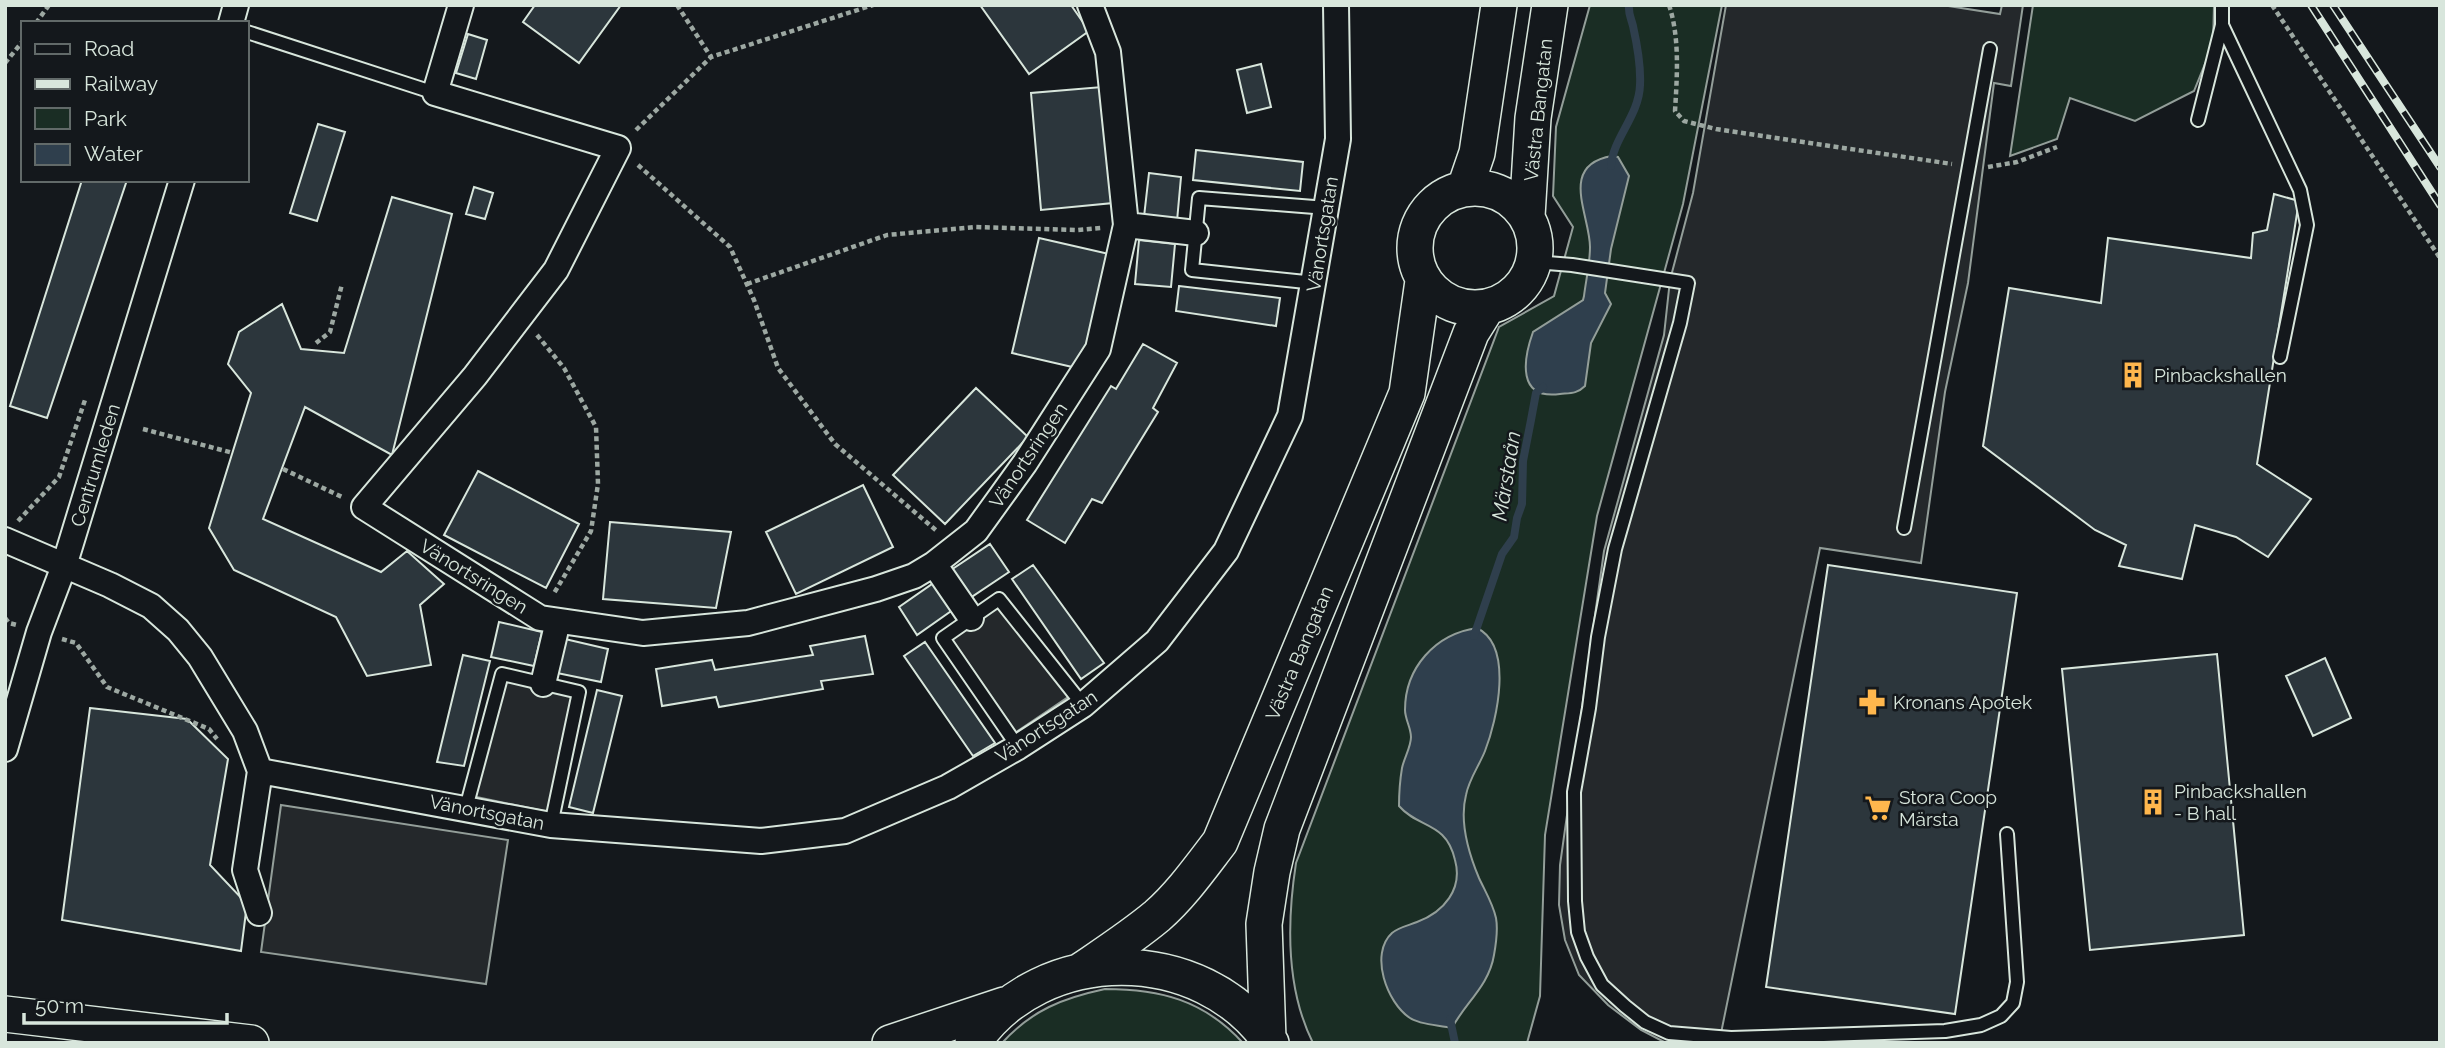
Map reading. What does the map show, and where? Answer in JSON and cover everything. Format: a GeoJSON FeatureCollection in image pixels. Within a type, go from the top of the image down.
{"type":"FeatureCollection","features":[{"type":"Feature","properties":{"kind":"street"},"geometry":{"type":"LineString","coordinates":[[364,507],[475,376],[556,270],[618,148],[435,93],[461,5]]}},
{"type":"Feature","properties":{"kind":"street","name":"Vänortsringen"},"geometry":{"type":"LineString","coordinates":[[364,507],[549,619],[643,633],[748,623],[876,589],[914,576],[934,564],[976,531],[1025,463],[1098,349],[1126,225],[1108,52],[1090,5]]}},
{"type":"Feature","properties":{"kind":"street","name":"Vänortsgatan"},"geometry":{"type":"LineString","coordinates":[[260,771],[551,825],[761,841],[845,831],[948,787],[1018,747],[1083,705],[1157,641],[1226,551],[1290,416],[1338,139],[1336,5]]}},
{"type":"Feature","properties":{"kind":"street"},"geometry":{"type":"LineString","coordinates":[[1465,188],[1477,153],[1499,5]]}},
{"type":"Feature","properties":{"kind":"street","name":"Västra Bangatan"},"geometry":{"type":"LineString","coordinates":[[1527,216],[1533,118],[1550,5]]}},
{"type":"Feature","properties":{"kind":"street","name":"Centrumleden"},"geometry":{"type":"LineString","coordinates":[[5,750],[39,632],[64,566],[181,182]]}},
{"type":"Feature","properties":{"kind":"street","name":"Västra Bangatan"},"geometry":{"type":"LineString","coordinates":[[1082,970],[1158,915],[1190,881],[1220,842],[1407,393],[1423,281],[1415,259],[1415,235],[1425,213],[1443,197],[1465,188],[1489,189],[1511,198],[1527,216],[1536,238],[1535,262]]}},
{"type":"Feature","properties":{"kind":"street"},"geometry":{"type":"LineString","coordinates":[[1126,225],[1196,233]]}},
{"type":"Feature","properties":{"kind":"street"},"geometry":{"type":"LineString","coordinates":[[1423,281],[1440,299],[1462,309],[1486,309],[1508,300],[1525,284],[1535,262]]}},
{"type":"Feature","properties":{"kind":"street"},"geometry":{"type":"LineString","coordinates":[[1269,1041],[1264,923],[1282,829],[1471,333],[1486,309]]}},
{"type":"Feature","properties":{"kind":"street"},"geometry":{"type":"LineString","coordinates":[[11,531],[64,566],[151,606],[178,630],[225,695],[245,731],[260,771],[245,870],[259,913]]}},
{"type":"Feature","properties":{"kind":"street"},"geometry":{"type":"LineString","coordinates":[[934,564],[971,618]]}},
{"type":"Feature","properties":{"kind":"street"},"geometry":{"type":"LineString","coordinates":[[543,684],[549,619]]}},
{"type":"Feature","properties":{"kind":"street"},"geometry":{"type":"LineString","coordinates":[[890,1043],[1011,1003],[1045,983],[1082,970],[1124,965],[1165,970],[1204,985],[1239,1008],[1269,1041]]}},
{"type":"Feature","properties":{"kind":"street"},"geometry":{"type":"LineString","coordinates":[[973,1043],[982,1030],[1011,1003]]}},
{"type":"Feature","properties":{"kind":"street"},"geometry":{"type":"LineString","coordinates":[[5,1014],[251,1043]]}},
{"type":"Feature","properties":{"kind":"lane"},"geometry":{"type":"LineString","coordinates":[[2198,121],[2221,25],[2222,5]]}},
{"type":"Feature","properties":{"kind":"lane"},"geometry":{"type":"LineString","coordinates":[[2221,25],[2300,190],[2307,225],[2280,357]]}},
{"type":"Feature","properties":{"kind":"lane"},"geometry":{"type":"LineString","coordinates":[[248,32],[435,93]]}},
{"type":"Feature","properties":{"kind":"lane"},"geometry":{"type":"LineString","coordinates":[[1904,528],[1990,49]]}},
{"type":"Feature","properties":{"kind":"lane"},"geometry":{"type":"LineString","coordinates":[[1315,283],[1192,270],[1199,198],[1327,208]]}},
{"type":"Feature","properties":{"kind":"lane"},"geometry":{"type":"LineString","coordinates":[[1535,262],[1688,283],[1680,323],[1615,549],[1598,637],[1574,792],[1578,932],[1587,957],[1602,985],[1645,1022],[1669,1033],[1698,1037],[1945,1031],[1981,1025],[2001,1016],[2013,1003],[2017,982],[2007,834]]}},
{"type":"Feature","properties":{"kind":"lane"},"geometry":{"type":"LineString","coordinates":[[1018,747],[943,638],[999,599],[1083,705]]}},
{"type":"Feature","properties":{"kind":"lane"},"geometry":{"type":"LineString","coordinates":[[466,808],[502,674],[579,692],[551,825]]}},
{"type":"Feature","properties":{"kind":"path"},"geometry":{"type":"LineString","coordinates":[[38,21],[49,5]]}},
{"type":"Feature","properties":{"kind":"path"},"geometry":{"type":"LineString","coordinates":[[45,12],[56,5]]}},
{"type":"Feature","properties":{"kind":"path"},"geometry":{"type":"LineString","coordinates":[[677,5],[711,57]]}},
{"type":"Feature","properties":{"kind":"path"},"geometry":{"type":"LineString","coordinates":[[873,5],[711,57],[618,148],[730,247],[747,284],[778,368],[835,444],[955,546]]}},
{"type":"Feature","properties":{"kind":"path"},"geometry":{"type":"LineString","coordinates":[[1669,5],[1676,59],[1675,111],[1684,121],[1716,129],[1983,168],[2017,162],[2057,147]]}},
{"type":"Feature","properties":{"kind":"path"},"geometry":{"type":"LineString","coordinates":[[2272,5],[2440,258]]}},
{"type":"Feature","properties":{"kind":"path"},"geometry":{"type":"LineString","coordinates":[[5,63],[21,43]]}},
{"type":"Feature","properties":{"kind":"path"},"geometry":{"type":"LineString","coordinates":[[747,284],[887,235],[976,227],[1078,230],[1126,225]]}},
{"type":"Feature","properties":{"kind":"path"},"geometry":{"type":"LineString","coordinates":[[316,343],[330,332],[342,284]]}},
{"type":"Feature","properties":{"kind":"path"},"geometry":{"type":"LineString","coordinates":[[521,315],[564,368],[596,428],[598,484],[591,531],[549,619]]}},
{"type":"Feature","properties":{"kind":"path"},"geometry":{"type":"LineString","coordinates":[[11,531],[59,477],[87,394]]}},
{"type":"Feature","properties":{"kind":"path"},"geometry":{"type":"LineString","coordinates":[[143,429],[233,453]]}},
{"type":"Feature","properties":{"kind":"path"},"geometry":{"type":"LineString","coordinates":[[282,469],[364,507]]}},
{"type":"Feature","properties":{"kind":"path"},"geometry":{"type":"LineString","coordinates":[[5,618],[9,623]]}},
{"type":"Feature","properties":{"kind":"path"},"geometry":{"type":"LineString","coordinates":[[76,643],[107,687],[209,729],[225,748]]}},
{"type":"Feature","properties":{"kind":"green space"},"geometry":{"type":"Polygon","coordinates":[[[1590,5],[1722,5],[1683,204],[1597,516],[1545,835],[1540,996],[1527,1043],[1313,1043],[1304,1022],[1293,978],[1290,931],[1296,863],[1499,327],[1554,296],[1573,227],[1553,196],[1556,127],[1590,5]]]}},
{"type":"Feature","properties":{"kind":"green space"},"geometry":{"type":"Polygon","coordinates":[[[2033,5],[2214,5],[2213,44],[2194,91],[2135,121],[2070,98],[2057,139],[2010,156],[2033,5]]]}},
{"type":"Feature","properties":{"kind":"green space"},"geometry":{"type":"Polygon","coordinates":[[[1105,989],[1144,991],[1180,1000],[1213,1016],[1243,1043],[1002,1043],[1025,1022],[1049,1007],[1105,989]]]}},
{"type":"Feature","properties":{"kind":"shaded area"},"geometry":{"type":"Polygon","coordinates":[[[1726,5],[1942,5],[2000,14],[2002,5],[2023,5],[2011,86],[1994,83],[1968,283],[1945,392],[1921,563],[1820,548],[1719,1043],[1666,1043],[1641,1030],[1608,1005],[1579,975],[1565,940],[1559,905],[1560,865],[1604,551],[1664,335],[1670,280],[1693,193],[1726,5]]]}},
{"type":"Feature","properties":{"kind":"shaded area"},"geometry":{"type":"Polygon","coordinates":[[[999,595],[1074,693],[1009,737],[939,638],[999,595]]]}},
{"type":"Feature","properties":{"kind":"shaded area"},"geometry":{"type":"Polygon","coordinates":[[[501,672],[581,690],[554,813],[467,795],[501,672]]]}},
{"type":"Feature","properties":{"kind":"shaded area"},"geometry":{"type":"Polygon","coordinates":[[[281,805],[508,840],[486,984],[261,952],[281,805]]]}},
{"type":"Feature","properties":{"kind":"water"},"geometry":{"type":"Polygon","coordinates":[[[1618,157],[1629,176],[1611,249],[1605,293],[1611,304],[1591,343],[1585,386],[1573,393],[1546,394],[1536,391],[1530,384],[1526,366],[1533,332],[1583,300],[1590,247],[1581,180],[1586,170],[1596,161],[1618,157]]]}},
{"type":"Feature","properties":{"kind":"water"},"geometry":{"type":"Polygon","coordinates":[[[1477,628],[1488,637],[1496,650],[1499,685],[1490,738],[1467,789],[1464,816],[1472,859],[1497,922],[1494,955],[1487,976],[1452,1028],[1419,1022],[1402,1011],[1388,990],[1382,953],[1385,942],[1392,933],[1427,918],[1443,906],[1454,890],[1457,871],[1451,847],[1439,832],[1399,806],[1402,768],[1411,737],[1405,710],[1406,695],[1410,680],[1425,656],[1448,637],[1477,628]]]}},
{"type":"Feature","properties":{"kind":"building"},"geometry":{"type":"Polygon","coordinates":[[[535,5],[621,5],[579,63],[523,22],[535,5]]]}},
{"type":"Feature","properties":{"kind":"building"},"geometry":{"type":"Polygon","coordinates":[[[980,5],[1071,5],[1089,31],[1029,74],[980,5]]]}},
{"type":"Feature","properties":{"kind":"building"},"geometry":{"type":"Polygon","coordinates":[[[468,34],[487,40],[476,79],[456,73],[468,34]]]}},
{"type":"Feature","properties":{"kind":"building"},"geometry":{"type":"Polygon","coordinates":[[[1261,64],[1271,107],[1247,113],[1237,70],[1261,64]]]}},
{"type":"Feature","properties":{"kind":"building"},"geometry":{"type":"Polygon","coordinates":[[[1102,87],[1113,203],[1041,210],[1031,93],[1102,87]]]}},
{"type":"Feature","properties":{"kind":"building"},"geometry":{"type":"Polygon","coordinates":[[[318,124],[345,132],[317,221],[290,213],[318,124]]]}},
{"type":"Feature","properties":{"kind":"building"},"geometry":{"type":"Polygon","coordinates":[[[1196,150],[1303,162],[1300,191],[1193,180],[1196,150]]]}},
{"type":"Feature","properties":{"kind":"building"},"geometry":{"type":"Polygon","coordinates":[[[1149,173],[1181,177],[1177,221],[1144,217],[1149,173]]]}},
{"type":"Feature","properties":{"kind":"building"},"geometry":{"type":"Polygon","coordinates":[[[81,182],[126,182],[47,418],[10,406],[81,182]]]}},
{"type":"Feature","properties":{"kind":"building"},"geometry":{"type":"Polygon","coordinates":[[[474,187],[493,193],[485,219],[466,214],[474,187]]]}},
{"type":"Feature","properties":{"kind":"building","name":"Pinbackshallen"},"geometry":{"type":"Polygon","coordinates":[[[2274,194],[2299,201],[2257,464],[2311,499],[2268,557],[2236,537],[2195,525],[2182,579],[2119,566],[2126,545],[2095,530],[1983,446],[2009,288],[2101,303],[2108,238],[2251,258],[2253,233],[2267,230],[2274,194]]]}},
{"type":"Feature","properties":{"kind":"building"},"geometry":{"type":"Polygon","coordinates":[[[392,197],[452,214],[392,455],[305,407],[263,519],[381,572],[407,551],[444,584],[420,605],[431,665],[367,676],[336,617],[234,570],[209,528],[251,393],[228,364],[239,332],[282,304],[301,349],[344,353],[392,197]]]}},
{"type":"Feature","properties":{"kind":"building"},"geometry":{"type":"Polygon","coordinates":[[[1039,238],[1109,254],[1081,369],[1012,353],[1039,238]]]}},
{"type":"Feature","properties":{"kind":"building"},"geometry":{"type":"Polygon","coordinates":[[[1139,240],[1175,244],[1171,287],[1135,284],[1139,240]]]}},
{"type":"Feature","properties":{"kind":"building"},"geometry":{"type":"Polygon","coordinates":[[[1179,286],[1280,298],[1276,326],[1176,311],[1179,286]]]}},
{"type":"Feature","properties":{"kind":"building"},"geometry":{"type":"Polygon","coordinates":[[[1143,344],[1177,363],[1153,408],[1158,412],[1102,503],[1092,499],[1065,543],[1027,520],[1111,386],[1116,389],[1143,344]]]}},
{"type":"Feature","properties":{"kind":"building"},"geometry":{"type":"Polygon","coordinates":[[[976,388],[1028,437],[945,524],[893,475],[976,388]]]}},
{"type":"Feature","properties":{"kind":"building"},"geometry":{"type":"Polygon","coordinates":[[[478,471],[579,524],[546,588],[444,535],[478,471]]]}},
{"type":"Feature","properties":{"kind":"building"},"geometry":{"type":"Polygon","coordinates":[[[863,485],[893,547],[796,594],[766,532],[863,485]]]}},
{"type":"Feature","properties":{"kind":"building"},"geometry":{"type":"Polygon","coordinates":[[[610,522],[731,532],[716,608],[603,599],[610,522]]]}},
{"type":"Feature","properties":{"kind":"building"},"geometry":{"type":"Polygon","coordinates":[[[990,544],[1009,572],[970,598],[951,570],[990,544]]]}},
{"type":"Feature","properties":{"kind":"building"},"geometry":{"type":"Polygon","coordinates":[[[1033,565],[1104,663],[1081,679],[1012,579],[1033,565]]]}},
{"type":"Feature","properties":{"kind":"building"},"geometry":{"type":"Polygon","coordinates":[[[1828,565],[2017,593],[1955,1014],[1766,987],[1828,565]]]}},
{"type":"Feature","properties":{"kind":"building"},"geometry":{"type":"Polygon","coordinates":[[[935,582],[954,609],[917,635],[899,607],[935,582]]]}},
{"type":"Feature","properties":{"kind":"building"},"geometry":{"type":"Polygon","coordinates":[[[499,622],[542,632],[534,666],[491,657],[499,622]]]}},
{"type":"Feature","properties":{"kind":"building"},"geometry":{"type":"Polygon","coordinates":[[[865,636],[873,674],[821,681],[823,689],[719,707],[716,697],[662,706],[656,669],[712,660],[715,670],[813,655],[810,646],[865,636]]]}},
{"type":"Feature","properties":{"kind":"building"},"geometry":{"type":"Polygon","coordinates":[[[565,639],[608,649],[601,682],[557,673],[565,639]]]}},
{"type":"Feature","properties":{"kind":"building"},"geometry":{"type":"Polygon","coordinates":[[[925,642],[995,743],[973,756],[904,656],[925,642]]]}},
{"type":"Feature","properties":{"kind":"building","name":"Pinbackshallen - B hall"},"geometry":{"type":"Polygon","coordinates":[[[2217,654],[2244,935],[2090,950],[2062,669],[2217,654]]]}},
{"type":"Feature","properties":{"kind":"building"},"geometry":{"type":"Polygon","coordinates":[[[463,655],[490,661],[464,766],[437,762],[463,655]]]}},
{"type":"Feature","properties":{"kind":"building"},"geometry":{"type":"Polygon","coordinates":[[[2325,658],[2351,718],[2313,736],[2286,676],[2325,658]]]}},
{"type":"Feature","properties":{"kind":"building"},"geometry":{"type":"Polygon","coordinates":[[[597,690],[622,696],[593,813],[569,807],[597,690]]]}},
{"type":"Feature","properties":{"kind":"building"},"geometry":{"type":"Polygon","coordinates":[[[90,708],[187,719],[228,759],[210,865],[247,904],[241,951],[62,920],[90,708]]]}},
{"type":"Feature","properties":{"kind":"waterway","name":"Märstaån"},"geometry":{"type":"LineString","coordinates":[[1611,166],[1616,146],[1639,96],[1640,70],[1629,5]]}},
{"type":"Feature","properties":{"kind":"waterway","name":"Märstaån"},"geometry":{"type":"LineString","coordinates":[[1474,636],[1502,554],[1514,537],[1522,504],[1523,461],[1536,393],[1543,387]]}},
{"type":"Feature","properties":{"kind":"waterway","name":"Märstaån"},"geometry":{"type":"LineString","coordinates":[[1450,1019],[1455,1043]]}},
{"type":"Feature","properties":{"kind":"railway"},"geometry":{"type":"LineString","coordinates":[[2311,5],[2440,205]]}},
{"type":"Feature","properties":{"kind":"railway"},"geometry":{"type":"LineString","coordinates":[[2333,5],[2440,167]]}},
{"type":"Feature","properties":{"kind":"place","name":"Pinbackshallen"},"geometry":{"type":"Point","coordinates":[2133,375]}},
{"type":"Feature","properties":{"kind":"place","name":"Kronans Apotek"},"geometry":{"type":"Point","coordinates":[1872,702]}},
{"type":"Feature","properties":{"kind":"place","name":"Pinbackshallen - B hall"},"geometry":{"type":"Point","coordinates":[2153,802]}},
{"type":"Feature","properties":{"kind":"place","name":"Stora Coop Märsta"},"geometry":{"type":"Point","coordinates":[1878,808]}}]}
